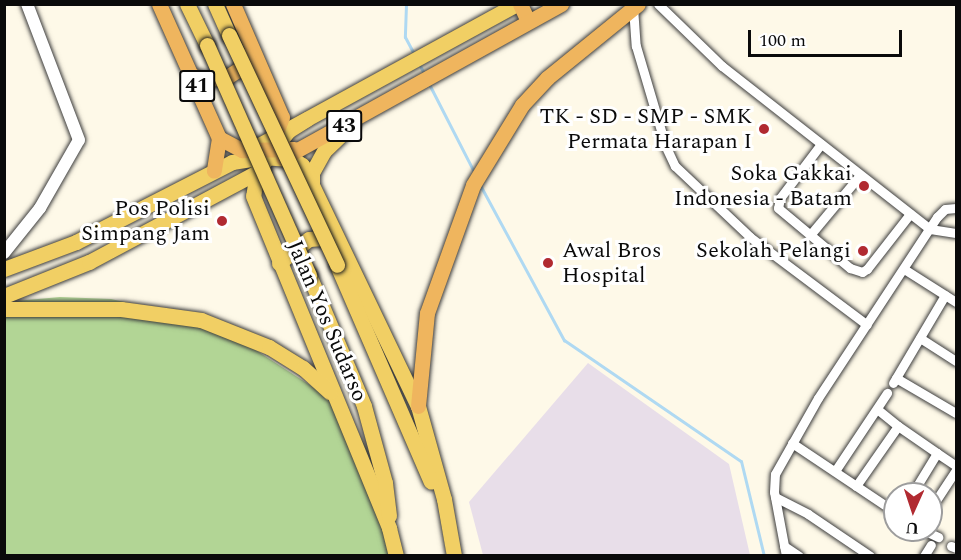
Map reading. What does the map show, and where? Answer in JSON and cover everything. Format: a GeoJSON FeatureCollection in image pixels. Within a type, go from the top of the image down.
{"type":"FeatureCollection","features":[{"type":"Feature","properties":{"kind":"highway","name":"41"},"geometry":{"type":"LineString","coordinates":[[159,4],[219,138]]}},
{"type":"Feature","properties":{"kind":"highway"},"geometry":{"type":"LineString","coordinates":[[233,4],[282,117],[275,136]]}},
{"type":"Feature","properties":{"kind":"highway"},"geometry":{"type":"LineString","coordinates":[[518,4],[528,21]]}},
{"type":"Feature","properties":{"kind":"highway","name":"43"},"geometry":{"type":"LineString","coordinates":[[265,157],[316,141],[561,4]]}},
{"type":"Feature","properties":{"kind":"highway"},"geometry":{"type":"LineString","coordinates":[[418,406],[427,313],[473,185],[496,142],[522,105],[547,78],[635,6]]}},
{"type":"Feature","properties":{"kind":"highway"},"geometry":{"type":"LineString","coordinates":[[193,76],[217,79],[234,74],[246,61],[250,46]]}},
{"type":"Feature","properties":{"kind":"highway"},"geometry":{"type":"LineString","coordinates":[[214,171],[219,138],[265,157]]}},
{"type":"Feature","properties":{"kind":"main road"},"geometry":{"type":"LineString","coordinates":[[188,4],[309,275],[364,406],[385,483],[389,528]]}},
{"type":"Feature","properties":{"kind":"main road"},"geometry":{"type":"LineString","coordinates":[[215,4],[337,265],[431,482],[443,494]]}},
{"type":"Feature","properties":{"kind":"main road","name":"43"},"geometry":{"type":"LineString","coordinates":[[307,119],[439,45],[518,4]]}},
{"type":"Feature","properties":{"kind":"main road"},"geometry":{"type":"LineString","coordinates":[[4,269],[76,242],[214,171],[265,157],[275,136],[307,119]]}},
{"type":"Feature","properties":{"kind":"main road"},"geometry":{"type":"LineString","coordinates":[[4,296],[89,262],[243,181],[288,131],[307,119]]}},
{"type":"Feature","properties":{"kind":"main road"},"geometry":{"type":"LineString","coordinates":[[312,185],[312,173],[324,152],[357,119]]}},
{"type":"Feature","properties":{"kind":"main road","name":"Jalan Yos Sudarso"},"geometry":{"type":"LineString","coordinates":[[396,555],[389,528],[253,196],[265,157],[302,165],[418,406],[443,494],[453,555]]}},
{"type":"Feature","properties":{"kind":"main road"},"geometry":{"type":"LineString","coordinates":[[279,263],[309,239],[322,236],[337,238]]}},
{"type":"Feature","properties":{"kind":"main road"},"geometry":{"type":"LineString","coordinates":[[4,309],[121,309],[201,320],[269,347],[303,368],[336,398]]}},
{"type":"Feature","properties":{"kind":"street"},"geometry":{"type":"LineString","coordinates":[[4,253],[40,208],[79,140],[27,4]]}},
{"type":"Feature","properties":{"kind":"street"},"geometry":{"type":"LineString","coordinates":[[658,4],[698,45],[910,214],[930,229],[957,232]]}},
{"type":"Feature","properties":{"kind":"street"},"geometry":{"type":"LineString","coordinates":[[635,6],[636,46],[666,147],[675,166],[750,237],[867,325]]}},
{"type":"Feature","properties":{"kind":"street"},"geometry":{"type":"LineString","coordinates":[[821,144],[778,203],[779,209],[850,268],[862,272],[910,214]]}},
{"type":"Feature","properties":{"kind":"street"},"geometry":{"type":"LineString","coordinates":[[810,235],[860,175]]}},
{"type":"Feature","properties":{"kind":"street"},"geometry":{"type":"LineString","coordinates":[[799,555],[785,551],[775,497],[775,474],[792,443],[940,213],[957,208]]}},
{"type":"Feature","properties":{"kind":"street"},"geometry":{"type":"LineString","coordinates":[[904,269],[956,302]]}},
{"type":"Feature","properties":{"kind":"street"},"geometry":{"type":"LineString","coordinates":[[945,295],[895,381],[957,413]]}},
{"type":"Feature","properties":{"kind":"street"},"geometry":{"type":"LineString","coordinates":[[920,338],[957,361]]}},
{"type":"Feature","properties":{"kind":"street"},"geometry":{"type":"LineString","coordinates":[[835,471],[886,393]]}},
{"type":"Feature","properties":{"kind":"street"},"geometry":{"type":"LineString","coordinates":[[877,409],[957,468],[943,490]]}},
{"type":"Feature","properties":{"kind":"street"},"geometry":{"type":"LineString","coordinates":[[856,486],[898,426]]}},
{"type":"Feature","properties":{"kind":"street"},"geometry":{"type":"LineString","coordinates":[[792,443],[883,504]]}},
{"type":"Feature","properties":{"kind":"street"},"geometry":{"type":"LineString","coordinates":[[919,482],[937,453]]}},
{"type":"Feature","properties":{"kind":"street"},"geometry":{"type":"LineString","coordinates":[[775,497],[808,514],[870,555]]}},
{"type":"Feature","properties":{"kind":"street"},"geometry":{"type":"LineString","coordinates":[[924,555],[931,545]]}},
{"type":"Feature","properties":{"kind":"shaded area"},"geometry":{"type":"Polygon","coordinates":[[[588,363],[729,464],[750,555],[483,555],[469,502],[588,363]]]}},
{"type":"Feature","properties":{"kind":"green space"},"geometry":{"type":"Polygon","coordinates":[[[60,297],[111,299],[155,309],[237,338],[330,398],[346,412],[373,460],[399,556],[5,556],[5,302],[60,297]]]}},
{"type":"Feature","properties":{"kind":"waterway"},"geometry":{"type":"LineString","coordinates":[[406,4],[405,37],[414,54]]}},
{"type":"Feature","properties":{"kind":"waterway"},"geometry":{"type":"LineString","coordinates":[[418,62],[425,75]]}},
{"type":"Feature","properties":{"kind":"waterway"},"geometry":{"type":"LineString","coordinates":[[429,84],[475,174]]}},
{"type":"Feature","properties":{"kind":"waterway"},"geometry":{"type":"LineString","coordinates":[[479,183],[564,340],[741,461],[764,556]]}},
{"type":"Feature","properties":{"kind":"place","name":"TK - SD - SMP - SMK Permata Harapan I"},"geometry":{"type":"Point","coordinates":[764,129]}},
{"type":"Feature","properties":{"kind":"place","name":"Soka Gakkai Indonesia - Batam"},"geometry":{"type":"Point","coordinates":[864,186]}},
{"type":"Feature","properties":{"kind":"place","name":"Pos Polisi Simpang Jam"},"geometry":{"type":"Point","coordinates":[222,221]}},
{"type":"Feature","properties":{"kind":"place","name":"Sekolah Pelangi"},"geometry":{"type":"Point","coordinates":[863,251]}},
{"type":"Feature","properties":{"kind":"place","name":"Awal Bros Hospital"},"geometry":{"type":"Point","coordinates":[548,263]}}]}
